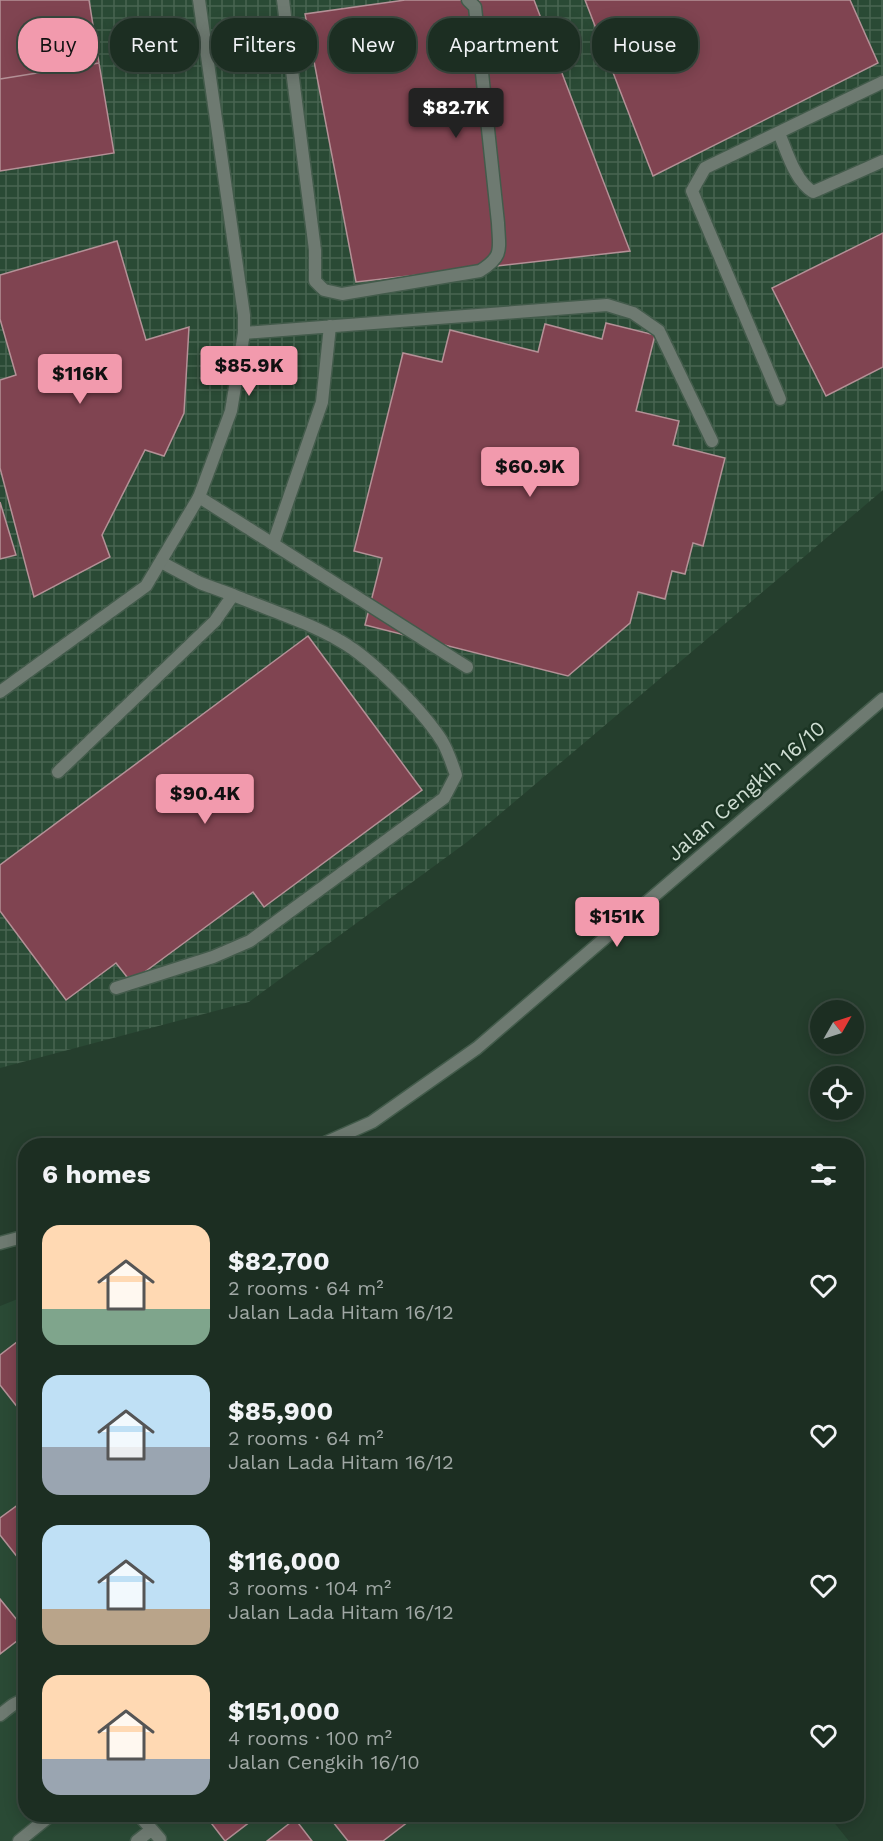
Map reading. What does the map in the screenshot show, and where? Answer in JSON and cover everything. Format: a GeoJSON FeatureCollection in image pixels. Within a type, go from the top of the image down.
{"type":"FeatureCollection","features":[{"type":"Feature","properties":{"kind":"street"},"geometry":{"type":"LineString","coordinates":[[0,692],[146,586],[199,497],[231,411],[244,333],[244,315],[199,0]]}},
{"type":"Feature","properties":{"kind":"street"},"geometry":{"type":"LineString","coordinates":[[283,0],[315,250],[315,280],[324,290],[342,294],[480,271],[494,263],[499,249],[498,223],[475,7],[468,0]]}},
{"type":"Feature","properties":{"kind":"street"},"geometry":{"type":"LineString","coordinates":[[780,399],[692,191],[705,168],[883,82]]}},
{"type":"Feature","properties":{"kind":"street"},"geometry":{"type":"LineString","coordinates":[[779,133],[800,179],[806,188],[813,192],[883,161]]}},
{"type":"Feature","properties":{"kind":"street"},"geometry":{"type":"LineString","coordinates":[[244,333],[607,305],[633,313],[659,331],[712,441]]}},
{"type":"Feature","properties":{"kind":"street"},"geometry":{"type":"LineString","coordinates":[[273,544],[322,402],[330,326]]}},
{"type":"Feature","properties":{"kind":"street"},"geometry":{"type":"LineString","coordinates":[[199,497],[467,667]]}},
{"type":"Feature","properties":{"kind":"street"},"geometry":{"type":"LineString","coordinates":[[116,988],[213,957],[250,941],[444,798],[456,775],[443,743],[425,716],[377,669],[343,642],[307,625],[200,583],[161,562]]}},
{"type":"Feature","properties":{"kind":"street"},"geometry":{"type":"LineString","coordinates":[[58,772],[215,621],[233,595]]}},
{"type":"Feature","properties":{"kind":"street","name":"Jalan Cengkih 16/10"},"geometry":{"type":"LineString","coordinates":[[336,1138],[372,1122],[477,1048],[883,699]]}},
{"type":"Feature","properties":{"kind":"street"},"geometry":{"type":"LineString","coordinates":[[0,1243],[18,1238]]}},
{"type":"Feature","properties":{"kind":"street"},"geometry":{"type":"LineString","coordinates":[[0,1715],[18,1702]]}},
{"type":"Feature","properties":{"kind":"street"},"geometry":{"type":"LineString","coordinates":[[19,1841],[42,1822]]}},
{"type":"Feature","properties":{"kind":"street"},"geometry":{"type":"LineString","coordinates":[[137,1841],[155,1834],[145,1822]]}},
{"type":"Feature","properties":{"kind":"shaded area"},"geometry":{"type":"Polygon","coordinates":[[[0,0],[883,0],[883,490],[467,842],[249,1002],[0,1068],[0,0]]]}},
{"type":"Feature","properties":{"kind":"shaded area"},"geometry":{"type":"Polygon","coordinates":[[[18,1299],[18,1822],[834,1822],[849,1841],[0,1841],[0,1306],[18,1299]]]}},
{"type":"Feature","properties":{"kind":"building"},"geometry":{"type":"Polygon","coordinates":[[[0,0],[89,0],[92,18],[18,18],[18,72],[43,72],[0,79],[0,0]]]}},
{"type":"Feature","properties":{"kind":"building"},"geometry":{"type":"Polygon","coordinates":[[[405,0],[534,0],[541,18],[428,18],[428,72],[562,72],[630,251],[356,282],[316,72],[317,18],[306,18],[305,14],[405,0]]]}},
{"type":"Feature","properties":{"kind":"building"},"geometry":{"type":"Polygon","coordinates":[[[585,0],[850,0],[878,63],[653,176],[613,72],[698,72],[698,18],[592,18],[585,0]]]}},
{"type":"Feature","properties":{"kind":"building"},"geometry":{"type":"Polygon","coordinates":[[[98,63],[114,153],[0,171],[0,79],[43,72],[98,72],[98,63]]]}},
{"type":"Feature","properties":{"kind":"building"},"geometry":{"type":"Polygon","coordinates":[[[883,233],[883,367],[826,396],[772,288],[883,233]]]}},
{"type":"Feature","properties":{"kind":"building"},"geometry":{"type":"Polygon","coordinates":[[[117,241],[146,340],[189,327],[184,413],[164,456],[145,450],[102,535],[110,557],[34,597],[0,468],[0,380],[16,375],[0,319],[0,275],[117,241]]]}},
{"type":"Feature","properties":{"kind":"building"},"geometry":{"type":"Polygon","coordinates":[[[606,323],[655,335],[636,411],[679,421],[673,445],[725,458],[703,546],[693,543],[685,574],[672,571],[665,599],[638,592],[630,623],[568,676],[365,625],[382,558],[354,551],[403,353],[442,362],[450,330],[538,352],[545,324],[602,339],[606,323]]]}},
{"type":"Feature","properties":{"kind":"building"},"geometry":{"type":"Polygon","coordinates":[[[0,502],[16,555],[0,559],[0,502]]]}},
{"type":"Feature","properties":{"kind":"building"},"geometry":{"type":"Polygon","coordinates":[[[308,636],[422,790],[264,907],[253,892],[131,982],[116,963],[66,1000],[0,911],[0,865],[308,636]]]}},
{"type":"Feature","properties":{"kind":"building"},"geometry":{"type":"Polygon","coordinates":[[[18,1341],[18,1408],[0,1385],[0,1355],[18,1341]]]}},
{"type":"Feature","properties":{"kind":"building"},"geometry":{"type":"Polygon","coordinates":[[[18,1505],[18,1558],[0,1535],[0,1518],[18,1505]]]}},
{"type":"Feature","properties":{"kind":"building"},"geometry":{"type":"Polygon","coordinates":[[[0,1599],[18,1621],[18,1640],[0,1654],[0,1599]]]}},
{"type":"Feature","properties":{"kind":"building"},"geometry":{"type":"Polygon","coordinates":[[[210,1822],[250,1822],[225,1841],[210,1822]]]}},
{"type":"Feature","properties":{"kind":"building"},"geometry":{"type":"Polygon","coordinates":[[[291,1822],[297,1822],[312,1841],[267,1841],[291,1822]]]}},
{"type":"Feature","properties":{"kind":"building"},"geometry":{"type":"Polygon","coordinates":[[[333,1822],[408,1822],[383,1841],[348,1841],[333,1822]]]}}]}
